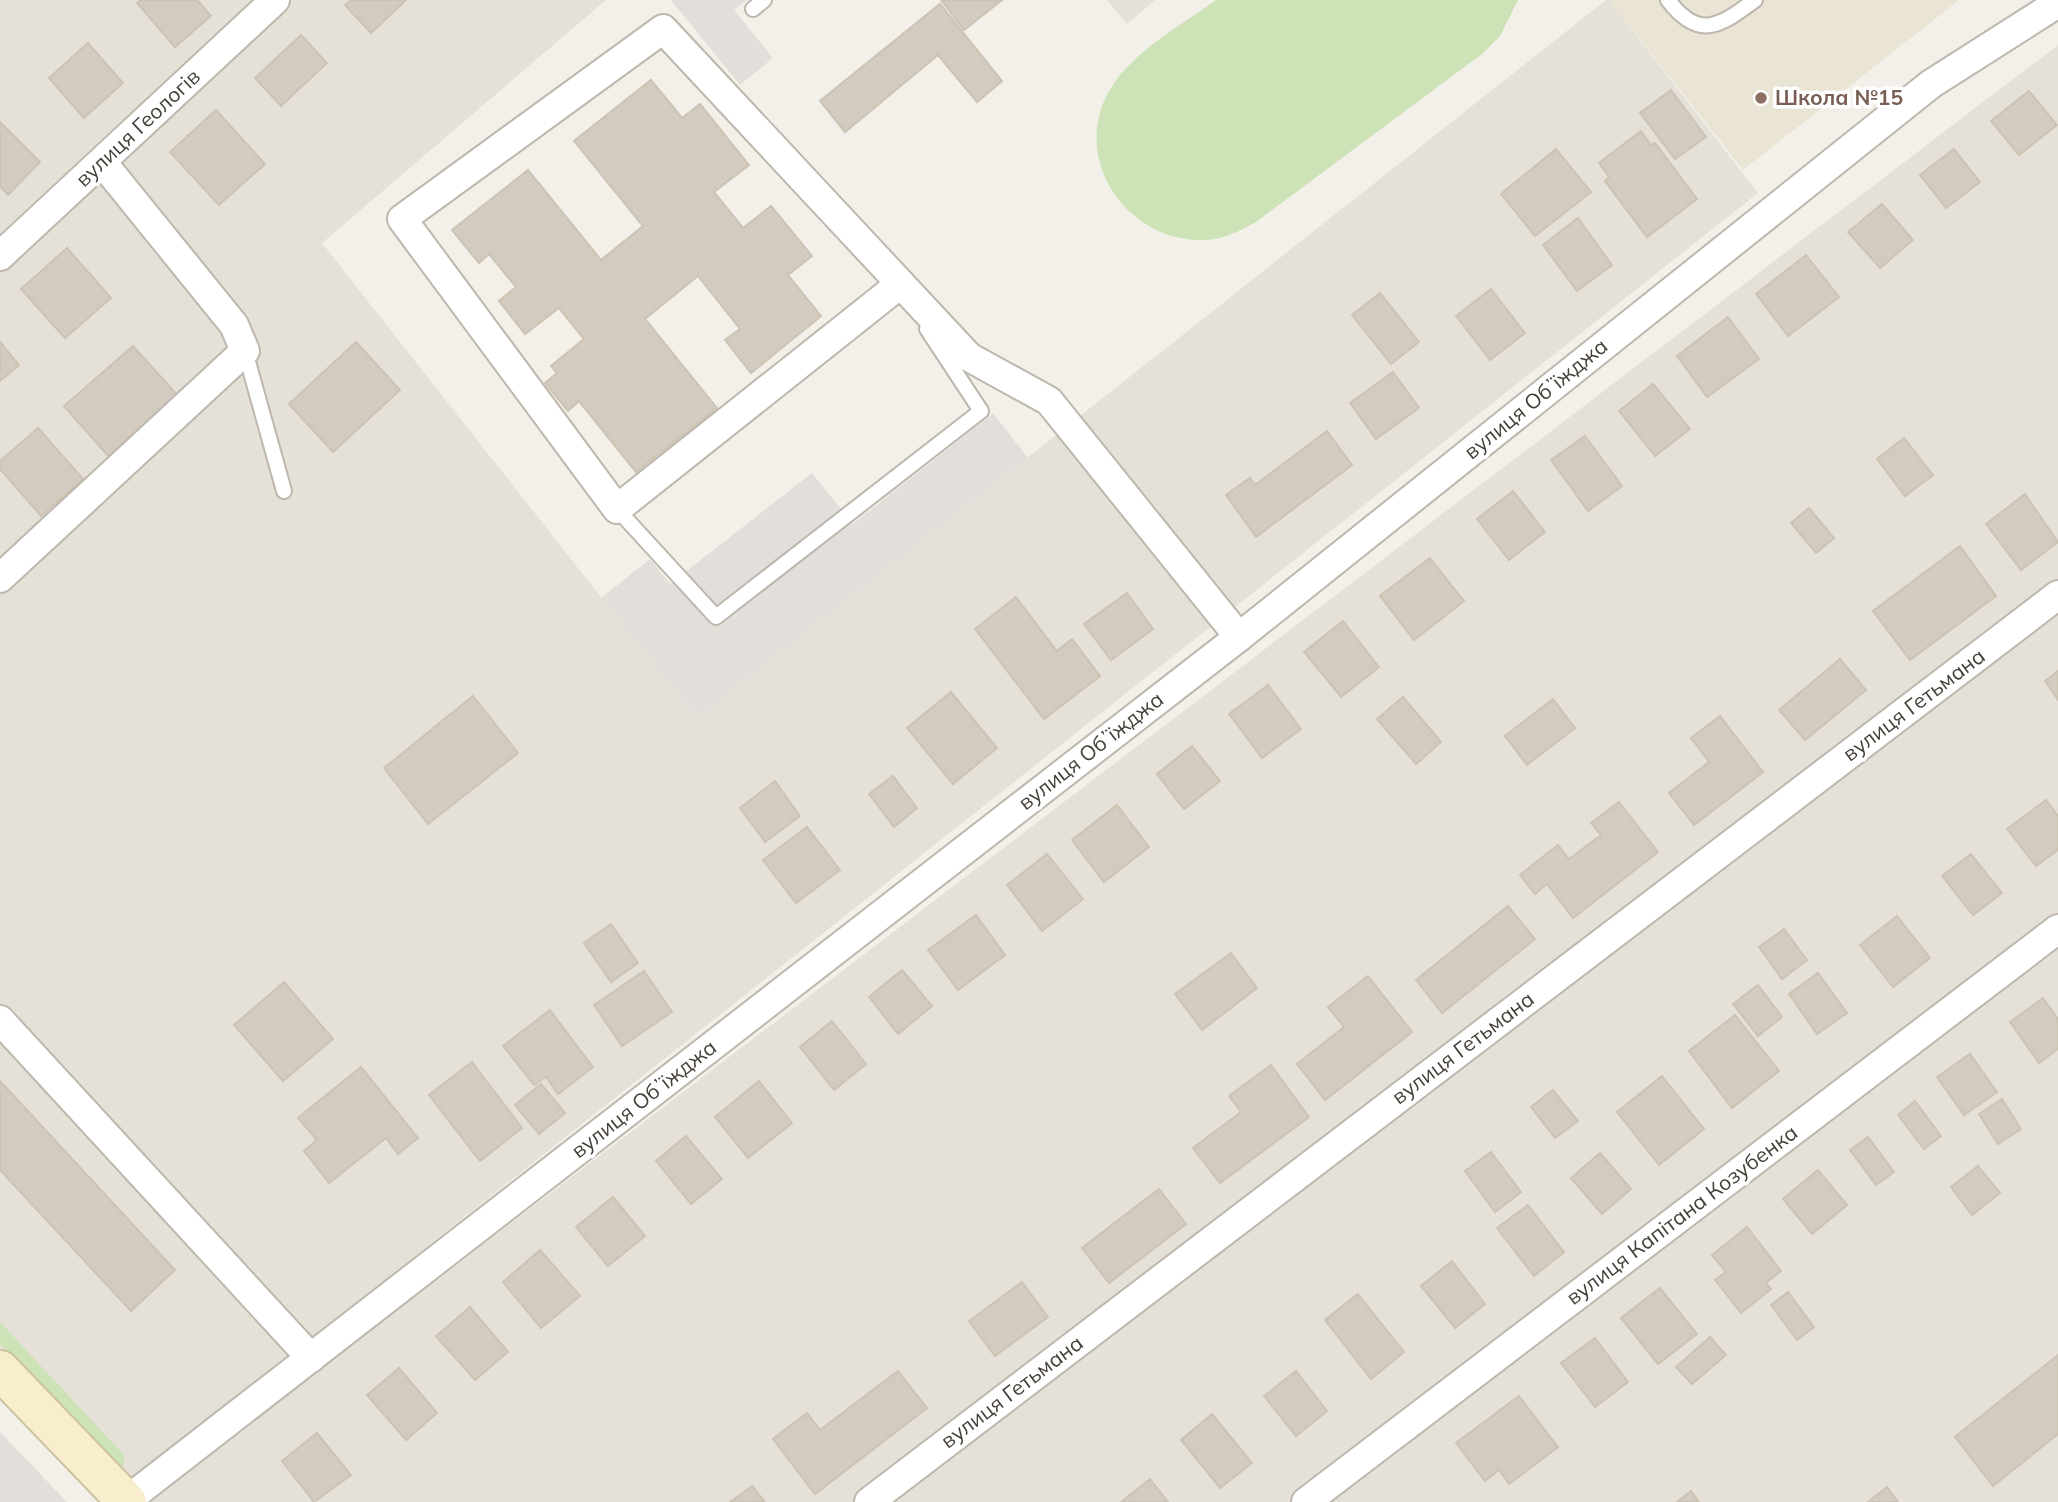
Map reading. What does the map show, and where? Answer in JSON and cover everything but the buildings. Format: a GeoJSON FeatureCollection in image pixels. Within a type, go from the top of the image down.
{"type":"FeatureCollection","features":[{"type":"Feature","properties":{"kind":"street","name":"вулиця Геологів"},"geometry":{"type":"LineString","coordinates":[[0,256],[275,0]]}},
{"type":"Feature","properties":{"kind":"street","name":"вулиця Обʼїжджа"},"geometry":{"type":"LineString","coordinates":[[126,1502],[1239,637],[1931,84],[2058,3]]}},
{"type":"Feature","properties":{"kind":"street"},"geometry":{"type":"LineString","coordinates":[[899,285],[617,509],[401,219],[663,29],[969,357],[1049,401],[1239,637]]}},
{"type":"Feature","properties":{"kind":"street"},"geometry":{"type":"LineString","coordinates":[[0,578],[245,351],[234,325],[102,162]]}},
{"type":"Feature","properties":{"kind":"street","name":"вулиця Гетьмана"},"geometry":{"type":"LineString","coordinates":[[869,1502],[2058,595]]}},
{"type":"Feature","properties":{"kind":"street","name":"вулиця Капітана Козубенка"},"geometry":{"type":"LineString","coordinates":[[1306,1502],[2058,929]]}},
{"type":"Feature","properties":{"kind":"street"},"geometry":{"type":"LineString","coordinates":[[0,1020],[311,1358]]}},
{"type":"Feature","properties":{"kind":"street"},"geometry":{"type":"LineString","coordinates":[[0,1370],[126,1502]]}},
{"type":"Feature","properties":{"kind":"lane"},"geometry":{"type":"LineString","coordinates":[[1668,0],[1696,25],[1713,26],[1728,20],[1755,0]]}},
{"type":"Feature","properties":{"kind":"lane"},"geometry":{"type":"LineString","coordinates":[[617,509],[716,617],[981,411],[899,285]]}},
{"type":"Feature","properties":{"kind":"lane"},"geometry":{"type":"LineString","coordinates":[[245,351],[284,491]]}},
{"type":"Feature","properties":{"kind":"shaded area"},"geometry":{"type":"Polygon","coordinates":[[[0,0],[606,0],[322,243],[697,719],[1606,0],[1609,0],[1758,193],[126,1485],[0,1350],[0,0]]]}},
{"type":"Feature","properties":{"kind":"shaded area"},"geometry":{"type":"Polygon","coordinates":[[[671,0],[747,0],[734,10],[773,58],[740,85],[671,0]]]}},
{"type":"Feature","properties":{"kind":"shaded area"},"geometry":{"type":"Polygon","coordinates":[[[1107,0],[1155,0],[1127,24],[1107,0]]]}},
{"type":"Feature","properties":{"kind":"shaded area","name":"Школа №15"},"geometry":{"type":"Polygon","coordinates":[[[1609,0],[1959,0],[1743,170],[1609,0]]]}},
{"type":"Feature","properties":{"kind":"shaded area"},"geometry":{"type":"Polygon","coordinates":[[[2058,45],[2058,1502],[145,1502],[2058,45]]]}},
{"type":"Feature","properties":{"kind":"shaded area"},"geometry":{"type":"Polygon","coordinates":[[[993,413],[1028,458],[697,719],[601,598],[650,559],[670,584],[812,473],[853,524],[993,413]]]}},
{"type":"Feature","properties":{"kind":"shaded area"},"geometry":{"type":"Polygon","coordinates":[[[0,1432],[67,1502],[0,1502],[0,1432]]]}},
{"type":"Feature","properties":{"kind":"green space"},"geometry":{"type":"Polygon","coordinates":[[[1216,0],[1518,0],[1500,36],[1482,54],[1256,222],[1219,238],[1179,238],[1155,229],[1134,215],[1116,197],[1104,175],[1097,151],[1097,125],[1105,99],[1114,83],[1139,55],[1216,0]]]}},
{"type":"Feature","properties":{"kind":"green space"},"geometry":{"type":"Polygon","coordinates":[[[0,1322],[124,1455],[124,1466],[116,1467],[0,1344],[0,1322]]]}},
{"type":"Feature","properties":{"kind":"place","name":"Школа №15"},"geometry":{"type":"Point","coordinates":[1761,98]}}]}
